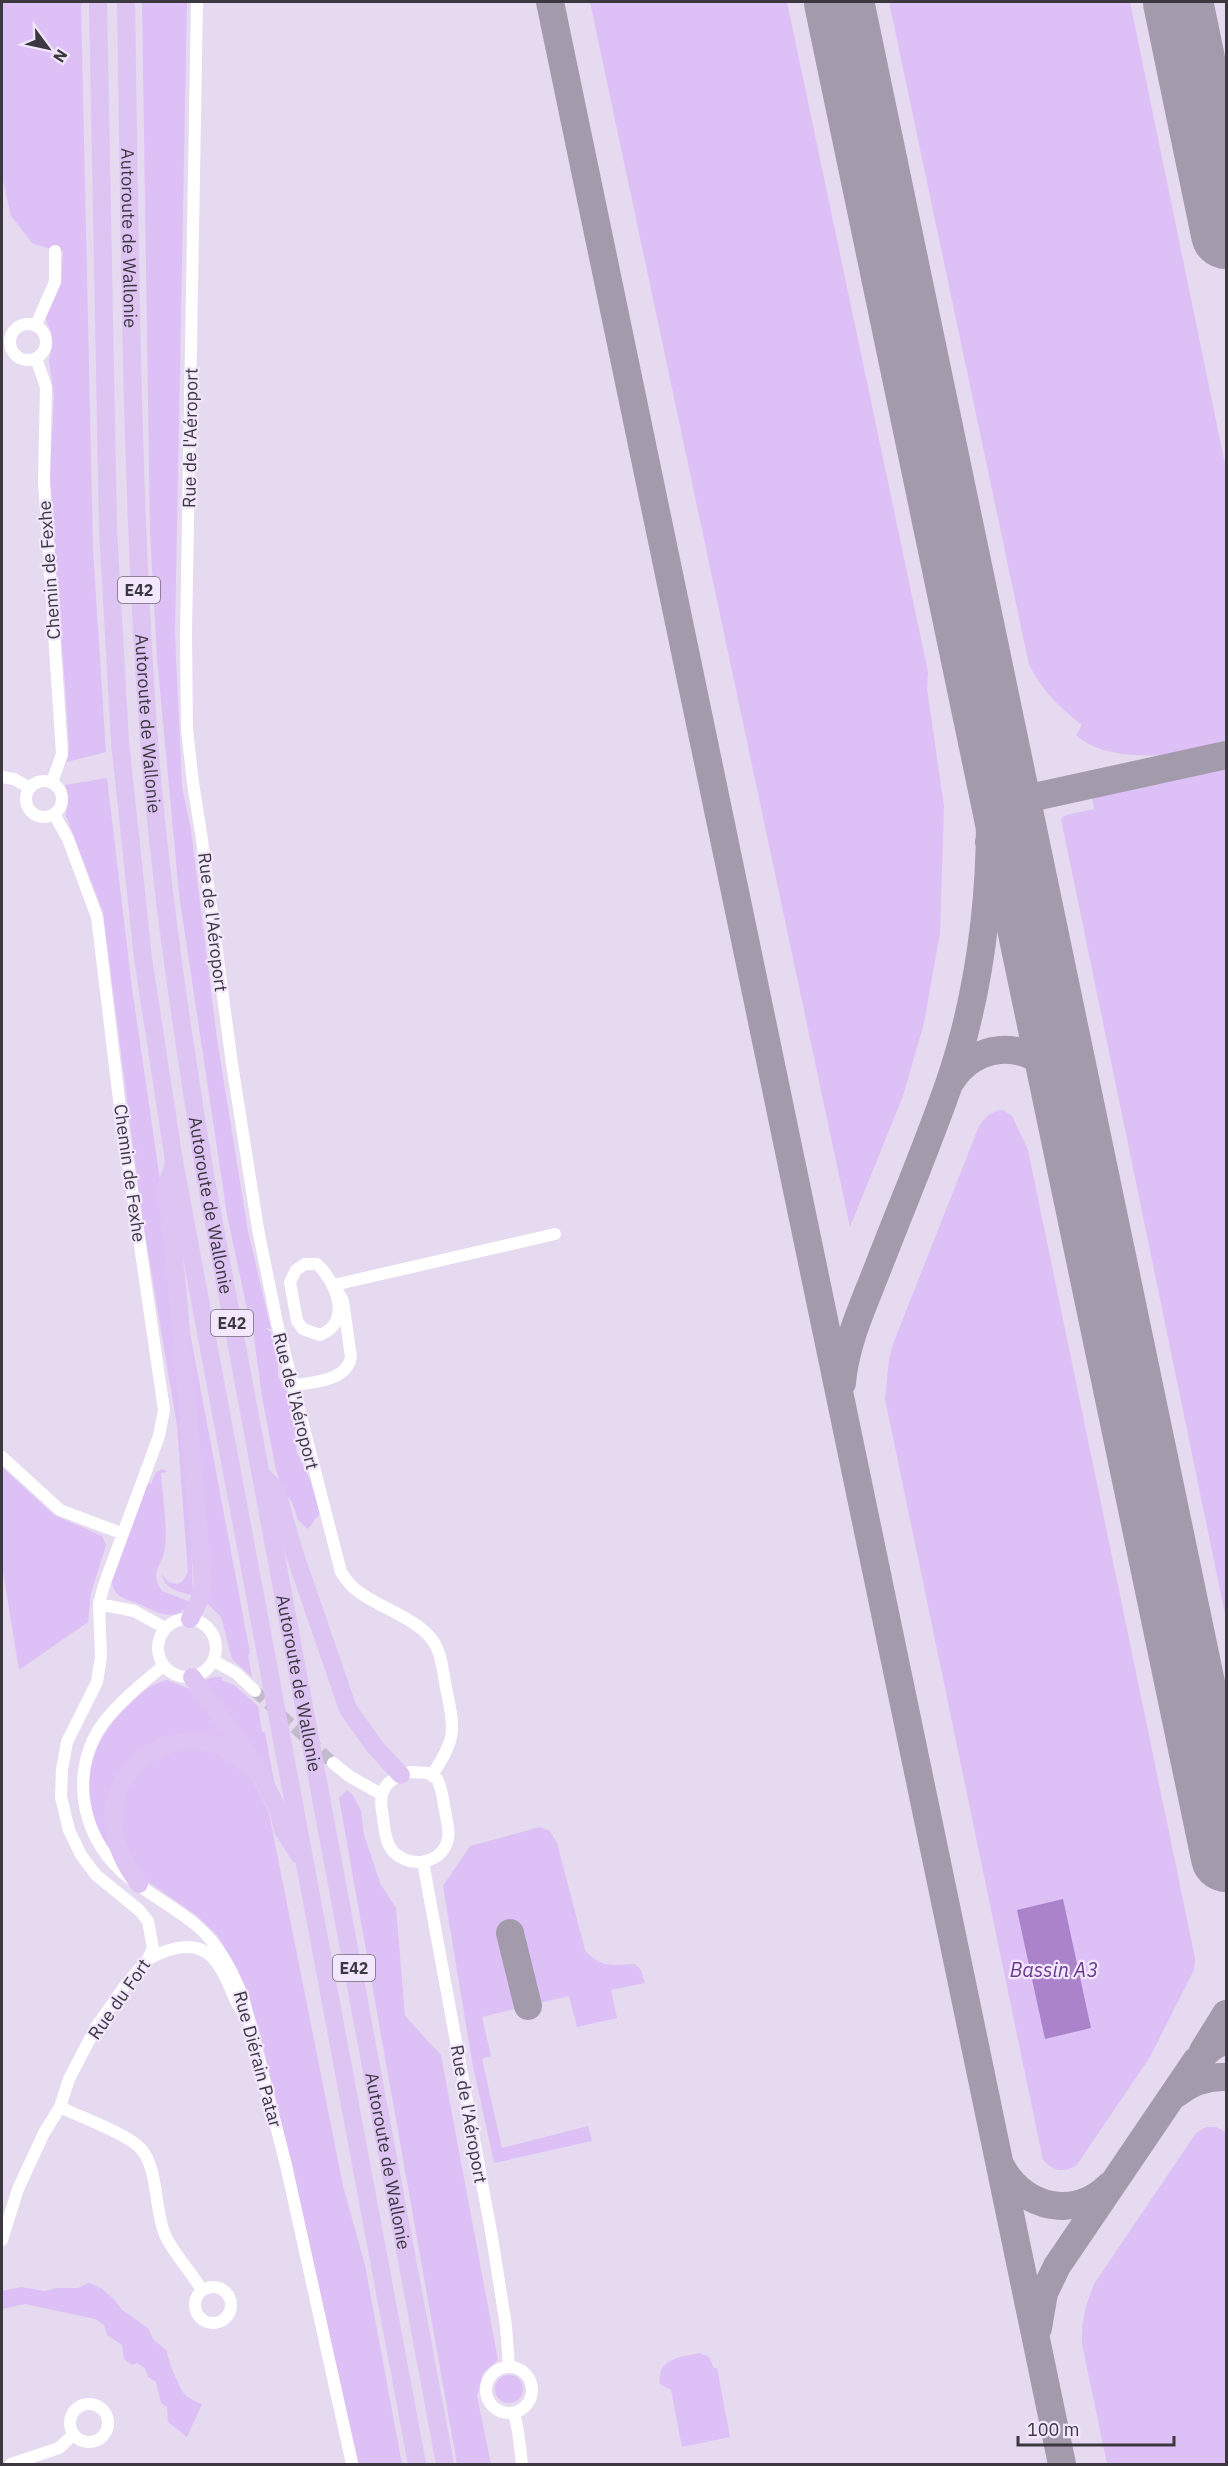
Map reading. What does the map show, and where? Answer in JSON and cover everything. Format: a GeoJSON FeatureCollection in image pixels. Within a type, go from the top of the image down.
{"type":"FeatureCollection","features":[{"type":"Feature","properties":{"kind":"highway","name":"Autoroute de Wallonie"},"geometry":{"type":"LineString","coordinates":[[98,2],[108,529],[120,742],[143,958],[174,1161],[417,2464]]}},
{"type":"Feature","properties":{"kind":"highway","name":"Autoroute de Wallonie"},"geometry":{"type":"LineString","coordinates":[[126,2],[136,528],[149,744],[173,971],[205,1175],[446,2464]]}},
{"type":"Feature","properties":{"kind":"highway"},"geometry":{"type":"LineString","coordinates":[[174,1161],[166,1189],[177,1286],[203,1582],[199,1602],[190,1619]]}},
{"type":"Feature","properties":{"kind":"highway"},"geometry":{"type":"LineString","coordinates":[[260,1472],[276,1489],[294,1552],[348,1709],[366,1736],[401,1774]]}},
{"type":"Feature","properties":{"kind":"highway"},"geometry":{"type":"LineString","coordinates":[[192,1677],[250,1756],[279,1812],[283,1830],[304,1861]]}},
{"type":"Feature","properties":{"kind":"highway"},"geometry":{"type":"LineString","coordinates":[[139,1884],[117,1844],[113,1820],[119,1790],[139,1762],[159,1748],[172,1743],[196,1740],[226,1748],[259,1774]]}},
{"type":"Feature","properties":{"kind":"street","name":"Rue de l'Aéroport"},"geometry":{"type":"LineString","coordinates":[[197,2],[187,546],[187,729],[215,946],[270,1293],[340,1572],[360,1594],[414,1624],[437,1646],[453,1725],[452,1740],[432,1775]]}},
{"type":"Feature","properties":{"kind":"street"},"geometry":{"type":"LineString","coordinates":[[36,325],[55,282],[56,251]]}},
{"type":"Feature","properties":{"kind":"street"},"geometry":{"type":"LineString","coordinates":[[22,325],[36,325],[45,335],[46,342],[42,354],[29,360],[16,355],[10,342],[12,334],[22,325]]}},
{"type":"Feature","properties":{"kind":"street","name":"Chemin de Fexhe"},"geometry":{"type":"LineString","coordinates":[[36,358],[46,387],[45,501],[62,754],[52,782]]}},
{"type":"Feature","properties":{"kind":"street"},"geometry":{"type":"LineString","coordinates":[[2,777],[14,779],[30,788]]}},
{"type":"Feature","properties":{"kind":"street"},"geometry":{"type":"LineString","coordinates":[[40,781],[52,782],[61,791],[62,804],[54,814],[48,816],[34,813],[27,801],[30,788],[40,781]]}},
{"type":"Feature","properties":{"kind":"street","name":"Chemin de Fexhe"},"geometry":{"type":"LineString","coordinates":[[54,814],[68,839],[97,917],[120,1108],[164,1410],[159,1436],[121,1533]]}},
{"type":"Feature","properties":{"kind":"street"},"geometry":{"type":"LineString","coordinates":[[334,1285],[555,1234]]}},
{"type":"Feature","properties":{"kind":"street"},"geometry":{"type":"LineString","coordinates":[[293,1386],[335,1377],[342,1373],[350,1363],[350,1346],[343,1301],[334,1285],[317,1264],[305,1264],[296,1270],[290,1282],[297,1321],[303,1329],[320,1335],[327,1332],[336,1320],[337,1300],[334,1285]]}},
{"type":"Feature","properties":{"kind":"street"},"geometry":{"type":"LineString","coordinates":[[2,1457],[60,1510],[121,1533]]}},
{"type":"Feature","properties":{"kind":"street","name":"Rue du Fort"},"geometry":{"type":"LineString","coordinates":[[2,2240],[18,2189],[44,2133],[60,2107],[69,2079],[96,2027],[127,1983],[148,1959],[153,1948],[148,1921],[140,1910],[96,1875],[81,1855],[69,1830],[61,1797],[62,1769],[67,1742],[97,1682],[101,1657],[99,1604],[121,1533]]}},
{"type":"Feature","properties":{"kind":"street"},"geometry":{"type":"LineString","coordinates":[[99,1604],[135,1611],[165,1628]]}},
{"type":"Feature","properties":{"kind":"street"},"geometry":{"type":"LineString","coordinates":[[190,1619],[207,1626],[213,1634],[216,1642],[214,1661],[208,1668],[192,1677],[176,1676],[163,1666],[158,1647],[165,1628],[172,1622],[190,1619]]}},
{"type":"Feature","properties":{"kind":"street"},"geometry":{"type":"LineString","coordinates":[[214,1661],[236,1673],[255,1691]]}},
{"type":"Feature","properties":{"kind":"street","name":"Rue Diérain Patar"},"geometry":{"type":"LineString","coordinates":[[163,1666],[104,1721],[92,1743],[84,1769],[83,1795],[90,1828],[107,1856],[122,1871],[179,1912],[210,1938],[232,1973],[251,2023],[286,2165],[352,2464]]}},
{"type":"Feature","properties":{"kind":"street"},"geometry":{"type":"LineString","coordinates":[[333,1763],[349,1776],[381,1794]]}},
{"type":"Feature","properties":{"kind":"street"},"geometry":{"type":"LineString","coordinates":[[411,1772],[432,1775],[440,1784],[448,1838],[439,1854],[423,1862],[405,1861],[388,1843],[381,1794],[386,1786],[401,1774],[411,1772]]}},
{"type":"Feature","properties":{"kind":"street","name":"Rue de l'Aéroport"},"geometry":{"type":"LineString","coordinates":[[423,1862],[492,2236],[506,2326],[509,2367]]}},
{"type":"Feature","properties":{"kind":"street"},"geometry":{"type":"LineString","coordinates":[[148,1959],[178,1946],[201,1950],[216,1961],[237,2009],[251,2023]]}},
{"type":"Feature","properties":{"kind":"street"},"geometry":{"type":"LineString","coordinates":[[60,2107],[124,2137],[141,2149],[149,2162],[158,2214],[166,2238],[202,2290]]}},
{"type":"Feature","properties":{"kind":"street"},"geometry":{"type":"LineString","coordinates":[[509,2367],[529,2377],[532,2391],[525,2408],[514,2413],[497,2410],[486,2397],[488,2380],[500,2368],[509,2367]]}},
{"type":"Feature","properties":{"kind":"street"},"geometry":{"type":"LineString","coordinates":[[514,2413],[522,2464]]}},
{"type":"Feature","properties":{"kind":"street"},"geometry":{"type":"LineString","coordinates":[[11,2464],[53,2451],[74,2434]]}},
{"type":"Feature","properties":{"kind":"shaded area"},"geometry":{"type":"Polygon","coordinates":[[[2,2],[81,2],[93,549],[106,752],[67,762],[69,748],[66,698],[49,486],[54,397],[49,360],[52,348],[51,333],[45,317],[61,282],[63,252],[33,244],[11,216],[2,176],[2,2]]]}},
{"type":"Feature","properties":{"kind":"shaded area"},"geometry":{"type":"Polygon","coordinates":[[[142,2],[187,2],[175,632],[182,786],[191,830],[217,1039],[248,1231],[271,1329],[265,1328],[271,1332],[278,1361],[278,1376],[298,1413],[295,1439],[297,1453],[310,1480],[320,1513],[308,1529],[298,1520],[292,1502],[284,1493],[276,1470],[262,1397],[252,1323],[250,1323],[227,1215],[179,894],[157,658],[150,533],[142,2]]]}},
{"type":"Feature","properties":{"kind":"shaded area"},"geometry":{"type":"Polygon","coordinates":[[[590,2],[787,2],[928,672],[927,689],[944,806],[940,933],[924,1023],[903,1096],[850,1227],[590,2]]]}},
{"type":"Feature","properties":{"kind":"shaded area"},"geometry":{"type":"Polygon","coordinates":[[[889,2],[1130,2],[1226,469],[1226,742],[1178,753],[1152,755],[1128,755],[1094,746],[1076,735],[1082,725],[1052,698],[1040,684],[1029,665],[889,2]]]}},
{"type":"Feature","properties":{"kind":"shaded area"},"geometry":{"type":"Polygon","coordinates":[[[1226,768],[1226,1619],[1061,819],[1066,815],[1094,809],[1092,796],[1226,768]]]}},
{"type":"Feature","properties":{"kind":"shaded area"},"geometry":{"type":"Polygon","coordinates":[[[107,778],[132,988],[162,1194],[190,1509],[193,1595],[169,1586],[162,1574],[168,1582],[177,1584],[182,1582],[188,1572],[177,1426],[141,1209],[103,912],[66,816],[68,801],[65,785],[107,778]]]}},
{"type":"Feature","properties":{"kind":"shaded area"},"geometry":{"type":"Polygon","coordinates":[[[1003,1110],[1012,1116],[1028,1150],[1195,1958],[1194,1970],[1150,2057],[1076,2166],[1066,2170],[1054,2169],[1043,2160],[885,1399],[893,1344],[979,1126],[992,1113],[1003,1110]]]}},
{"type":"Feature","properties":{"kind":"shaded area"},"geometry":{"type":"Polygon","coordinates":[[[184,1301],[250,1653],[248,1655],[252,1677],[232,1659],[221,1617],[206,1602],[184,1301]]]}},
{"type":"Feature","properties":{"kind":"shaded area"},"geometry":{"type":"Polygon","coordinates":[[[2,1467],[54,1515],[102,1536],[106,1545],[91,1593],[88,1622],[19,1670],[2,1566],[2,1467]]]}},
{"type":"Feature","properties":{"kind":"shaded area"},"geometry":{"type":"Polygon","coordinates":[[[163,1469],[167,1472],[161,1473],[166,1539],[156,1578],[162,1591],[191,1602],[185,1609],[173,1615],[160,1613],[121,1597],[115,1591],[112,1581],[148,1483],[151,1484],[156,1472],[163,1469]]]}},
{"type":"Feature","properties":{"kind":"shaded area"},"geometry":{"type":"Polygon","coordinates":[[[213,1677],[223,1677],[221,1680],[234,1685],[258,1706],[274,1781],[201,1682],[213,1677]]]}},
{"type":"Feature","properties":{"kind":"shaded area"},"geometry":{"type":"Polygon","coordinates":[[[167,1680],[190,1689],[231,1745],[216,1739],[130,1762],[111,1852],[100,1833],[93,1813],[90,1775],[94,1757],[114,1721],[129,1705],[151,1686],[167,1680]]]}},
{"type":"Feature","properties":{"kind":"shaded area"},"geometry":{"type":"Polygon","coordinates":[[[172,1748],[213,1749],[246,1771],[269,1813],[343,2186],[365,2265],[402,2464],[359,2464],[259,2028],[238,1970],[218,1936],[196,1915],[147,1881],[124,1850],[120,1803],[135,1774],[172,1748]]]}},
{"type":"Feature","properties":{"kind":"shaded area"},"geometry":{"type":"Polygon","coordinates":[[[347,1790],[353,1795],[361,1811],[364,1835],[380,1883],[396,1908],[405,2016],[441,2055],[498,2360],[483,2373],[477,2396],[491,2464],[457,2464],[339,1798],[347,1790]]]}},
{"type":"Feature","properties":{"kind":"shaded area"},"geometry":{"type":"Polygon","coordinates":[[[540,1827],[550,1831],[557,1843],[585,1950],[601,1963],[635,1964],[641,1970],[645,1983],[611,1990],[617,2018],[577,2027],[569,1996],[482,2017],[491,2056],[482,2059],[502,2148],[588,2126],[592,2141],[494,2163],[472,2061],[443,1886],[470,1846],[540,1827]]]}},
{"type":"Feature","properties":{"kind":"shaded area"},"geometry":{"type":"Polygon","coordinates":[[[1206,2127],[1216,2127],[1226,2132],[1226,2464],[1107,2464],[1082,2344],[1086,2306],[1094,2284],[1196,2133],[1206,2127]]]}},
{"type":"Feature","properties":{"kind":"shaded area"},"geometry":{"type":"Polygon","coordinates":[[[89,2283],[101,2288],[114,2299],[122,2310],[148,2328],[153,2339],[167,2351],[174,2374],[184,2393],[202,2404],[187,2437],[168,2422],[167,2407],[161,2403],[156,2382],[148,2377],[145,2368],[137,2363],[132,2365],[124,2359],[122,2345],[107,2335],[104,2325],[95,2319],[25,2304],[2,2309],[2,2291],[21,2287],[45,2291],[56,2288],[78,2288],[89,2283]]]}},
{"type":"Feature","properties":{"kind":"shaded area"},"geometry":{"type":"Polygon","coordinates":[[[700,2353],[709,2357],[714,2368],[717,2368],[730,2437],[682,2447],[671,2390],[660,2384],[660,2375],[666,2364],[672,2360],[700,2353]]]}},
{"type":"Feature","properties":{"kind":"shaded area"},"geometry":{"type":"Polygon","coordinates":[[[509,2375],[519,2379],[523,2389],[519,2399],[509,2403],[499,2399],[495,2389],[499,2379],[509,2375]]]}},
{"type":"Feature","properties":{"kind":"water","name":"Bassin A3"},"geometry":{"type":"Polygon","coordinates":[[[1063,1899],[1091,2028],[1045,2039],[1017,1910],[1063,1899]]]}},
{"type":"Feature","properties":{"kind":"taxiway"},"geometry":{"type":"LineString","coordinates":[[550,2],[1062,2464]]}},
{"type":"Feature","properties":{"kind":"taxiway"},"geometry":{"type":"LineString","coordinates":[[842,1383],[855,1325],[949,1084],[961,1045],[979,964],[990,838],[987,756],[981,705],[956,554]]}},
{"type":"Feature","properties":{"kind":"taxiway"},"geometry":{"type":"LineString","coordinates":[[989,842],[1002,816],[1025,799],[1226,755]]}},
{"type":"Feature","properties":{"kind":"taxiway"},"geometry":{"type":"LineString","coordinates":[[951,1081],[961,1068],[973,1059],[1000,1050],[1015,1051],[1042,1062],[1054,1073],[1062,1087],[1070,1112]]}},
{"type":"Feature","properties":{"kind":"taxiway"},"geometry":{"type":"LineString","coordinates":[[510,1933],[528,2006]]}},
{"type":"Feature","properties":{"kind":"taxiway"},"geometry":{"type":"LineString","coordinates":[[1203,2051],[1226,2014]]}},
{"type":"Feature","properties":{"kind":"taxiway"},"geometry":{"type":"LineString","coordinates":[[1038,2328],[1044,2293],[1057,2266],[1196,2061],[1212,2047],[1226,2039]]}},
{"type":"Feature","properties":{"kind":"taxiway"},"geometry":{"type":"LineString","coordinates":[[1176,2094],[1200,2081],[1226,2077]]}},
{"type":"Feature","properties":{"kind":"taxiway"},"geometry":{"type":"LineString","coordinates":[[1002,2168],[1011,2182],[1023,2192],[1051,2205],[1066,2206],[1081,2203],[1095,2197],[1109,2186]]}},
{"type":"Feature","properties":{"kind":"runway"},"geometry":{"type":"LineString","coordinates":[[839,2],[1226,1857]]}},
{"type":"Feature","properties":{"kind":"runway"},"geometry":{"type":"LineString","coordinates":[[1178,2],[1226,234]]}},
{"type":"Feature","properties":{"kind":"tunnel"},"geometry":{"type":"LineString","coordinates":[[255,1691],[333,1763]]}}]}
